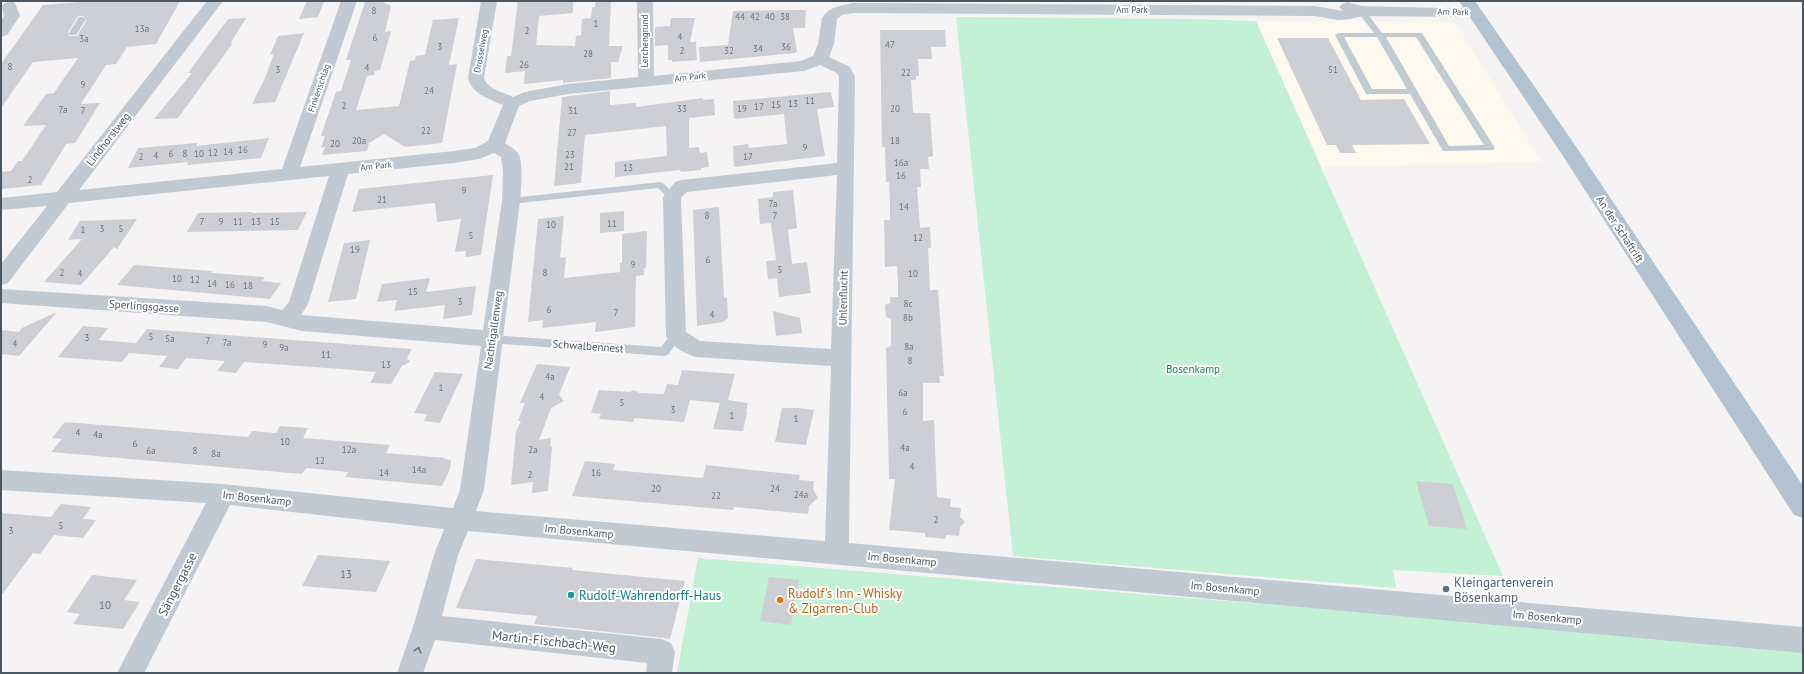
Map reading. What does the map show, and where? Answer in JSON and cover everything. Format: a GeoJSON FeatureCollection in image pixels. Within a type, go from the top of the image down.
{"type":"FeatureCollection","features":[{"type":"Feature","properties":{"kind":"main road","name":"An der Schaftrift"},"geometry":{"type":"LineString","coordinates":[[1471,7],[1572,156],[1803,507]]}},
{"type":"Feature","properties":{"kind":"street","name":"Lindhorstweg"},"geometry":{"type":"LineString","coordinates":[[1,278],[215,1]]}},
{"type":"Feature","properties":{"kind":"street","name":"Finkenschlag"},"geometry":{"type":"LineString","coordinates":[[289,174],[349,1]]}},
{"type":"Feature","properties":{"kind":"street","name":"Drosselweg"},"geometry":{"type":"LineString","coordinates":[[489,1],[476,78],[478,85],[488,92],[513,103]]}},
{"type":"Feature","properties":{"kind":"street","name":"Lerchengrund"},"geometry":{"type":"LineString","coordinates":[[646,1],[646,81]]}},
{"type":"Feature","properties":{"kind":"street"},"geometry":{"type":"LineString","coordinates":[[820,59],[826,44],[830,18],[837,11],[824,1]]}},
{"type":"Feature","properties":{"kind":"street"},"geometry":{"type":"LineString","coordinates":[[1,32],[12,16],[11,6]]}},
{"type":"Feature","properties":{"kind":"street","name":"Am Park"},"geometry":{"type":"LineString","coordinates":[[837,11],[853,8],[1242,6],[1315,10],[1331,14],[1352,15],[1361,11],[1471,7]]}},
{"type":"Feature","properties":{"kind":"street","name":"Am Park"},"geometry":{"type":"LineString","coordinates":[[513,103],[525,97],[549,91],[804,66],[820,59]]}},
{"type":"Feature","properties":{"kind":"street","name":"Uhlenflucht"},"geometry":{"type":"LineString","coordinates":[[820,59],[844,70],[847,77],[838,535],[836,553]]}},
{"type":"Feature","properties":{"kind":"street"},"geometry":{"type":"LineString","coordinates":[[495,145],[501,134],[508,111],[513,103]]}},
{"type":"Feature","properties":{"kind":"street","name":"Am Park"},"geometry":{"type":"LineString","coordinates":[[1,204],[454,158],[479,152],[495,145]]}},
{"type":"Feature","properties":{"kind":"street","name":"Nachtigallenweg"},"geometry":{"type":"LineString","coordinates":[[460,520],[472,490],[491,339],[511,201],[512,172],[510,155],[495,145]]}},
{"type":"Feature","properties":{"kind":"street"},"geometry":{"type":"LineString","coordinates":[[842,358],[696,349],[676,336],[672,196],[681,186],[846,168]]}},
{"type":"Feature","properties":{"kind":"street"},"geometry":{"type":"LineString","coordinates":[[287,319],[298,304],[340,170]]}},
{"type":"Feature","properties":{"kind":"street","name":"Sperlingsgasse"},"geometry":{"type":"LineString","coordinates":[[1,296],[267,314],[302,323],[491,339]]}},
{"type":"Feature","properties":{"kind":"street","name":"Im Bosenkamp"},"geometry":{"type":"LineString","coordinates":[[1,480],[223,494],[460,520],[1803,640]]}},
{"type":"Feature","properties":{"kind":"street","name":"Sängergasse"},"geometry":{"type":"LineString","coordinates":[[130,673],[223,494]]}},
{"type":"Feature","properties":{"kind":"street"},"geometry":{"type":"LineString","coordinates":[[410,673],[426,628],[446,555],[460,520]]}},
{"type":"Feature","properties":{"kind":"street","name":"Martin-Fischbach-Weg"},"geometry":{"type":"LineString","coordinates":[[426,628],[662,652],[659,673]]}},
{"type":"Feature","properties":{"kind":"lane"},"geometry":{"type":"LineString","coordinates":[[1361,11],[1380,35],[1446,149],[1490,148],[1419,34],[1380,35],[1339,36],[1369,92],[1412,91]]}},
{"type":"Feature","properties":{"kind":"lane"},"geometry":{"type":"LineString","coordinates":[[73,33],[82,19]]}},
{"type":"Feature","properties":{"kind":"lane"},"geometry":{"type":"LineString","coordinates":[[511,201],[660,185],[672,196]]}},
{"type":"Feature","properties":{"kind":"lane","name":"Schwalbennest"},"geometry":{"type":"LineString","coordinates":[[491,339],[664,352],[676,336]]}},
{"type":"Feature","properties":{"kind":"shaded area"},"geometry":{"type":"Polygon","coordinates":[[[1256,21],[1450,22],[1457,25],[1542,162],[1322,167],[1256,21]]]}},
{"type":"Feature","properties":{"kind":"green space","name":"Bosenkamp"},"geometry":{"type":"Polygon","coordinates":[[[956,17],[1256,21],[1503,576],[1393,570],[1396,588],[1013,556],[956,17]]]}},
{"type":"Feature","properties":{"kind":"green space"},"geometry":{"type":"Polygon","coordinates":[[[698,558],[1803,648],[1803,673],[677,673],[698,558]]]}},
{"type":"Feature","properties":{"kind":"building"},"geometry":{"type":"Polygon","coordinates":[[[93,1],[180,1],[156,44],[127,47],[116,64],[106,65],[81,104],[100,103],[75,143],[66,144],[41,185],[1,189],[1,172],[11,171],[18,161],[22,161],[46,125],[23,126],[46,94],[54,93],[78,58],[33,62],[1,108],[1,64],[43,5],[93,1]],[[78,16],[68,32],[70,36],[77,36],[87,20],[83,16],[78,16]]]}},
{"type":"Feature","properties":{"kind":"building"},"geometry":{"type":"Polygon","coordinates":[[[307,1],[324,1],[318,17],[299,19],[307,1]]]}},
{"type":"Feature","properties":{"kind":"building"},"geometry":{"type":"Polygon","coordinates":[[[381,1],[391,6],[385,32],[391,31],[380,70],[375,71],[374,75],[367,76],[356,110],[399,106],[410,61],[415,60],[416,56],[425,55],[433,20],[459,18],[449,65],[457,64],[442,143],[405,147],[384,134],[369,143],[367,151],[322,155],[325,147],[321,148],[325,136],[321,136],[336,92],[341,91],[351,60],[346,60],[365,2],[381,1]]]}},
{"type":"Feature","properties":{"kind":"building"},"geometry":{"type":"Polygon","coordinates":[[[518,1],[573,1],[573,13],[539,16],[536,45],[575,46],[576,36],[581,35],[582,19],[591,18],[592,7],[595,7],[596,1],[611,1],[609,46],[623,46],[618,62],[611,62],[611,78],[563,83],[563,80],[524,84],[525,71],[505,73],[507,56],[511,56],[518,1]]]}},
{"type":"Feature","properties":{"kind":"building"},"geometry":{"type":"Polygon","coordinates":[[[806,10],[805,28],[793,28],[797,51],[795,53],[700,62],[699,47],[728,45],[733,11],[806,10]]]}},
{"type":"Feature","properties":{"kind":"building"},"geometry":{"type":"Polygon","coordinates":[[[246,18],[231,42],[232,44],[178,118],[154,119],[192,73],[188,73],[228,19],[246,18]]]}},
{"type":"Feature","properties":{"kind":"building"},"geometry":{"type":"Polygon","coordinates":[[[671,18],[695,18],[690,42],[696,42],[697,60],[672,62],[672,60],[668,60],[668,45],[655,46],[655,27],[670,26],[671,18]]]}},
{"type":"Feature","properties":{"kind":"building"},"geometry":{"type":"Polygon","coordinates":[[[880,30],[945,30],[946,47],[931,47],[932,59],[918,59],[919,76],[916,76],[916,80],[911,80],[913,113],[930,113],[933,156],[928,157],[929,169],[920,169],[921,187],[917,187],[920,228],[930,227],[931,248],[928,248],[930,290],[938,290],[944,376],[939,376],[940,383],[923,383],[923,421],[934,420],[937,497],[951,499],[950,507],[961,508],[960,517],[965,522],[960,527],[959,536],[946,535],[945,539],[925,537],[925,533],[889,530],[895,479],[889,479],[886,348],[891,346],[891,319],[886,317],[885,305],[890,303],[890,297],[898,297],[898,282],[897,266],[885,267],[884,220],[890,220],[890,201],[889,182],[886,182],[885,147],[882,147],[880,30]]]}},
{"type":"Feature","properties":{"kind":"building"},"geometry":{"type":"Polygon","coordinates":[[[304,33],[275,102],[252,104],[265,78],[274,54],[270,55],[278,36],[304,33]]]}},
{"type":"Feature","properties":{"kind":"building"},"geometry":{"type":"Polygon","coordinates":[[[1277,38],[1328,38],[1361,100],[1404,99],[1430,144],[1352,145],[1356,153],[1340,153],[1336,145],[1327,145],[1277,38]]]}},
{"type":"Feature","properties":{"kind":"building"},"geometry":{"type":"Polygon","coordinates":[[[610,91],[610,105],[636,103],[636,107],[703,98],[703,100],[714,99],[715,115],[689,118],[689,148],[699,147],[700,153],[707,152],[709,167],[701,168],[701,170],[681,172],[680,170],[615,177],[615,162],[667,156],[666,126],[585,135],[581,183],[554,186],[562,97],[610,91]]]}},
{"type":"Feature","properties":{"kind":"building"},"geometry":{"type":"Polygon","coordinates":[[[831,92],[834,107],[817,109],[825,156],[734,167],[733,146],[748,144],[749,148],[787,144],[784,114],[734,119],[733,101],[831,92]]]}},
{"type":"Feature","properties":{"kind":"building"},"geometry":{"type":"Polygon","coordinates":[[[269,138],[261,158],[187,165],[188,162],[128,168],[138,148],[197,143],[196,146],[269,138]]]}},
{"type":"Feature","properties":{"kind":"building"},"geometry":{"type":"Polygon","coordinates":[[[493,175],[481,255],[465,257],[466,251],[455,252],[461,219],[437,222],[435,203],[352,212],[359,189],[493,175]]]}},
{"type":"Feature","properties":{"kind":"building"},"geometry":{"type":"Polygon","coordinates":[[[793,190],[797,228],[788,230],[792,264],[807,262],[811,293],[779,297],[777,278],[768,279],[766,261],[776,260],[771,223],[760,224],[758,199],[773,197],[773,192],[793,190]]]}},
{"type":"Feature","properties":{"kind":"building"},"geometry":{"type":"Polygon","coordinates":[[[719,207],[724,297],[727,298],[728,318],[723,322],[697,326],[693,210],[719,207]]]}},
{"type":"Feature","properties":{"kind":"building"},"geometry":{"type":"Polygon","coordinates":[[[624,211],[624,231],[600,233],[600,213],[624,211]]]}},
{"type":"Feature","properties":{"kind":"building"},"geometry":{"type":"Polygon","coordinates":[[[253,212],[252,213],[307,212],[298,230],[187,232],[198,213],[253,212]]]}},
{"type":"Feature","properties":{"kind":"building"},"geometry":{"type":"Polygon","coordinates":[[[564,216],[560,258],[566,257],[564,278],[620,272],[620,263],[622,263],[622,234],[647,231],[646,268],[644,268],[644,275],[636,276],[635,327],[595,332],[596,322],[542,328],[543,320],[528,322],[538,219],[564,216]]]}},
{"type":"Feature","properties":{"kind":"building"},"geometry":{"type":"Polygon","coordinates":[[[137,219],[117,249],[114,247],[81,285],[44,282],[82,239],[68,240],[80,221],[137,219]]]}},
{"type":"Feature","properties":{"kind":"building"},"geometry":{"type":"Polygon","coordinates":[[[370,240],[356,299],[328,302],[344,243],[370,240]]]}},
{"type":"Feature","properties":{"kind":"building"},"geometry":{"type":"Polygon","coordinates":[[[134,265],[265,277],[262,281],[281,283],[270,299],[117,285],[134,265]]]}},
{"type":"Feature","properties":{"kind":"building"},"geometry":{"type":"Polygon","coordinates":[[[430,278],[426,292],[476,286],[472,315],[443,319],[445,305],[394,311],[397,300],[377,302],[382,284],[430,278]]]}},
{"type":"Feature","properties":{"kind":"building"},"geometry":{"type":"Polygon","coordinates":[[[773,311],[800,318],[802,333],[776,336],[773,311]]]}},
{"type":"Feature","properties":{"kind":"building"},"geometry":{"type":"Polygon","coordinates":[[[57,312],[19,356],[1,354],[1,330],[19,332],[22,328],[57,312]]]}},
{"type":"Feature","properties":{"kind":"building"},"geometry":{"type":"Polygon","coordinates":[[[83,326],[108,328],[99,340],[136,343],[147,329],[412,349],[407,358],[410,362],[402,366],[391,384],[370,383],[376,372],[341,369],[244,362],[236,373],[217,371],[225,361],[186,358],[178,369],[159,367],[167,356],[129,353],[122,362],[58,357],[83,326]]]}},
{"type":"Feature","properties":{"kind":"building"},"geometry":{"type":"Polygon","coordinates":[[[537,364],[570,367],[559,395],[564,401],[551,408],[539,440],[551,438],[550,446],[552,447],[548,491],[532,493],[533,482],[511,485],[516,432],[521,421],[518,421],[525,403],[520,403],[537,364]]]}},
{"type":"Feature","properties":{"kind":"building"},"geometry":{"type":"Polygon","coordinates":[[[682,370],[735,374],[728,400],[748,403],[743,431],[713,429],[720,403],[690,400],[684,422],[635,418],[633,422],[599,419],[601,414],[591,413],[599,390],[630,392],[633,390],[640,393],[664,394],[667,384],[678,385],[682,370]]]}},
{"type":"Feature","properties":{"kind":"building"},"geometry":{"type":"Polygon","coordinates":[[[435,372],[463,374],[440,423],[424,421],[427,414],[414,413],[435,372]]]}},
{"type":"Feature","properties":{"kind":"building"},"geometry":{"type":"Polygon","coordinates":[[[782,408],[814,410],[806,445],[775,442],[782,408]]]}},
{"type":"Feature","properties":{"kind":"building"},"geometry":{"type":"Polygon","coordinates":[[[65,422],[248,437],[252,431],[276,433],[280,426],[308,428],[303,438],[390,445],[386,453],[445,458],[444,459],[451,460],[450,469],[442,486],[345,477],[348,472],[306,468],[302,474],[51,452],[62,439],[52,438],[65,422]]]}},
{"type":"Feature","properties":{"kind":"building"},"geometry":{"type":"Polygon","coordinates":[[[585,461],[615,464],[613,470],[703,478],[706,465],[800,475],[799,480],[814,481],[813,489],[818,498],[809,506],[808,514],[734,507],[733,510],[572,496],[585,461]]]}},
{"type":"Feature","properties":{"kind":"building"},"geometry":{"type":"Polygon","coordinates":[[[1416,481],[1453,484],[1467,529],[1429,526],[1416,481]]]}},
{"type":"Feature","properties":{"kind":"building"},"geometry":{"type":"Polygon","coordinates":[[[61,504],[91,507],[83,519],[96,520],[83,538],[54,535],[40,554],[33,553],[1,596],[1,513],[51,517],[61,504]]]}},
{"type":"Feature","properties":{"kind":"building"},"geometry":{"type":"Polygon","coordinates":[[[318,555],[390,561],[376,592],[302,586],[318,555]]]}},
{"type":"Feature","properties":{"kind":"building","name":"Rudolf-Wahrendorff-Haus"},"geometry":{"type":"Polygon","coordinates":[[[476,559],[573,568],[572,570],[685,581],[670,639],[534,624],[537,616],[456,608],[476,559]]]}},
{"type":"Feature","properties":{"kind":"building"},"geometry":{"type":"Polygon","coordinates":[[[92,575],[137,580],[124,600],[140,602],[123,629],[73,624],[80,614],[67,612],[92,575]]]}},
{"type":"Feature","properties":{"kind":"building"},"geometry":{"type":"Polygon","coordinates":[[[769,577],[799,580],[791,625],[760,621],[769,577]]]}},
{"type":"Feature","properties":{"kind":"place","name":"Kleingartenverein Bösenkamp"},"geometry":{"type":"Point","coordinates":[1446,589]}},
{"type":"Feature","properties":{"kind":"place","name":"Rudolf-Wahrendorff-Haus"},"geometry":{"type":"Point","coordinates":[571,595]}},
{"type":"Feature","properties":{"kind":"place","name":"Rudolf's Inn - Whisky & Zigarren-Club"},"geometry":{"type":"Point","coordinates":[780,600]}}]}
